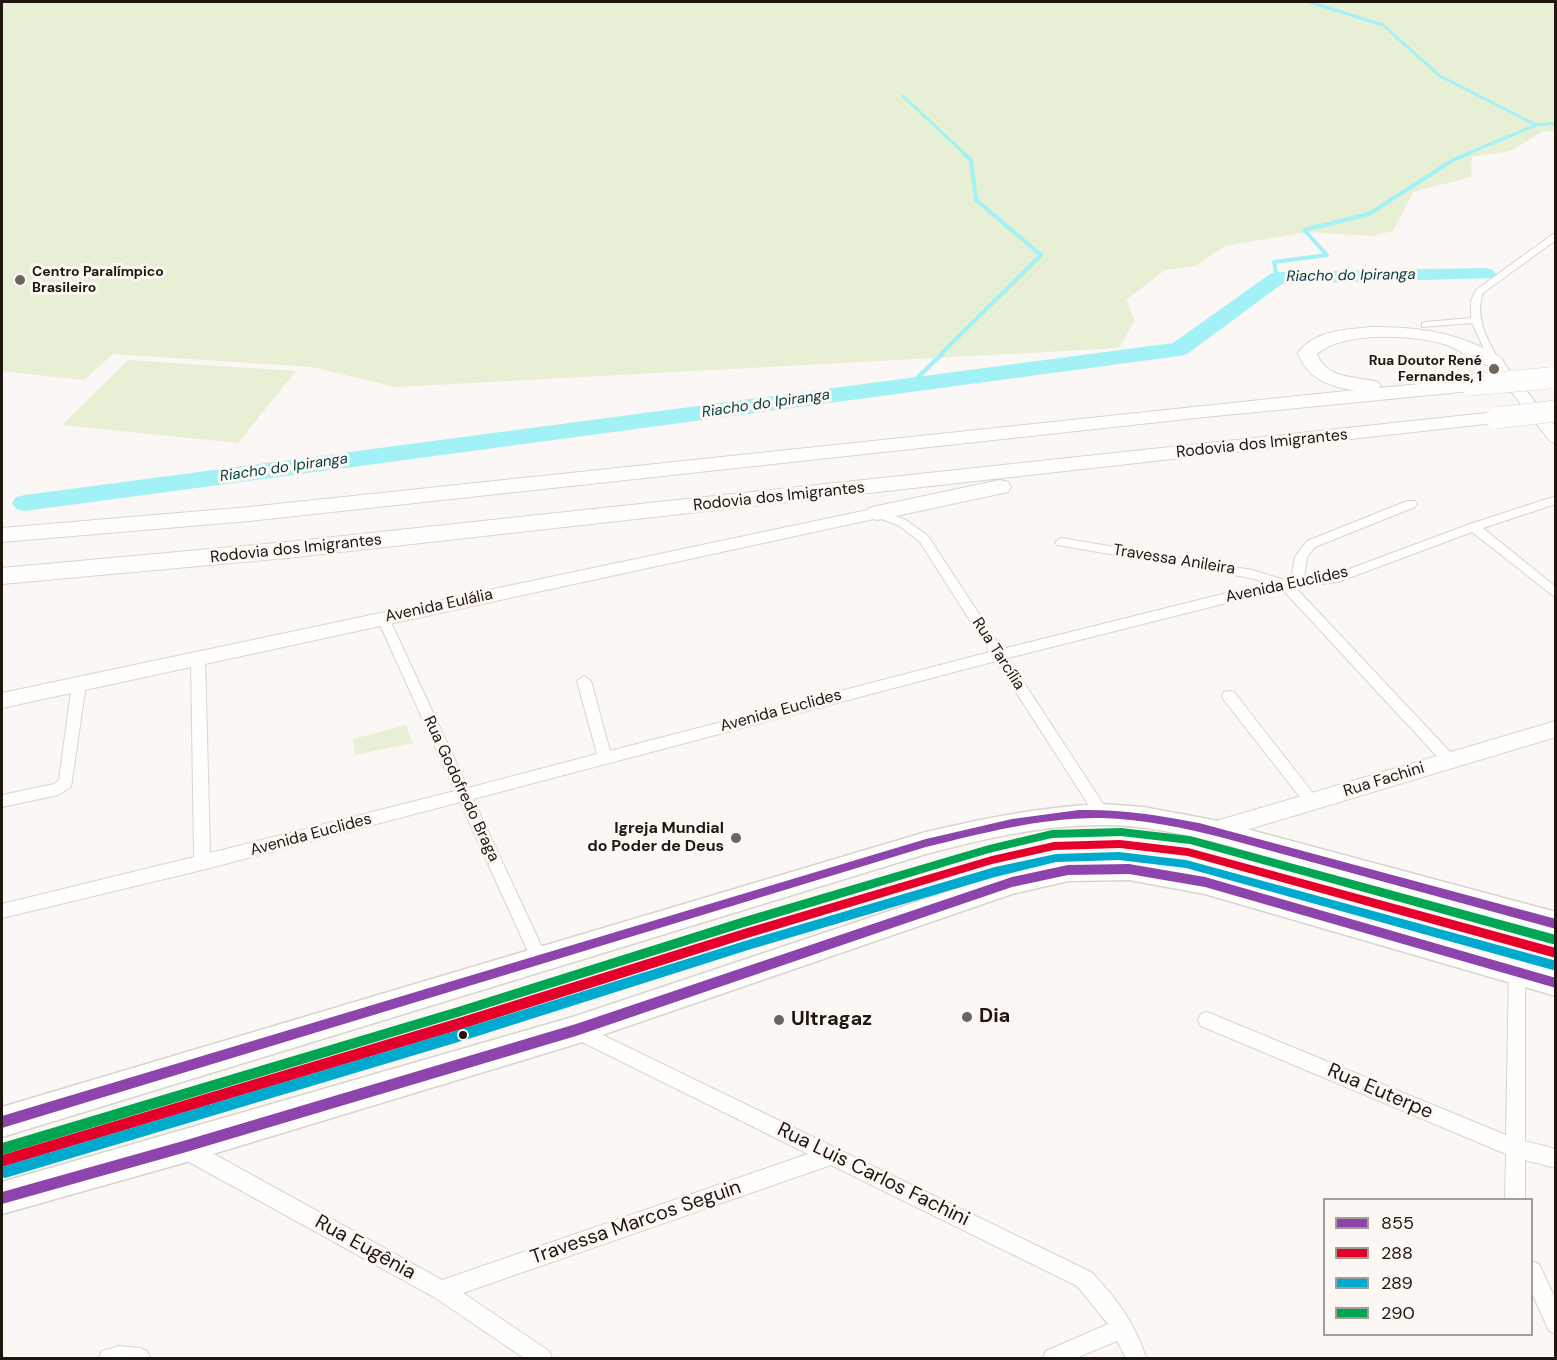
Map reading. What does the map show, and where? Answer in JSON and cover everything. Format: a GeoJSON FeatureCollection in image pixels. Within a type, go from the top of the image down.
{"type":"FeatureCollection","features":[{"type":"Feature","properties":{"kind":"highway"},"geometry":{"type":"LineString","coordinates":[[1410,391],[1393,387],[1348,384],[1332,379],[1312,367],[1307,353],[1312,346],[1324,340],[1391,333],[1444,339],[1495,362]]}},
{"type":"Feature","properties":{"kind":"highway"},"geometry":{"type":"LineString","coordinates":[[2,535],[249,514],[1193,412],[1553,378]]}},
{"type":"Feature","properties":{"kind":"highway","name":"Rodovia dos Imigrantes"},"geometry":{"type":"LineString","coordinates":[[2,576],[276,551],[1556,411]]}},
{"type":"Feature","properties":{"kind":"highway"},"geometry":{"type":"LineString","coordinates":[[877,513],[1152,456]]}},
{"type":"Feature","properties":{"kind":"main road"},"geometry":{"type":"LineString","coordinates":[[2,1122],[926,843],[994,826],[1050,817],[1102,814],[1143,818],[1214,831],[1556,924]]}},
{"type":"Feature","properties":{"kind":"main road"},"geometry":{"type":"LineString","coordinates":[[2,1198],[183,1147],[576,1030],[1012,882],[1068,870],[1129,869],[1205,882],[1556,983]]}},
{"type":"Feature","properties":{"kind":"street"},"geometry":{"type":"LineString","coordinates":[[1556,236],[1479,292],[1474,302],[1476,320],[1495,362],[1556,438]]}},
{"type":"Feature","properties":{"kind":"street"},"geometry":{"type":"LineString","coordinates":[[1425,325],[1476,320]]}},
{"type":"Feature","properties":{"kind":"street","name":"Avenida Euclides"},"geometry":{"type":"LineString","coordinates":[[2,911],[464,796],[998,654],[1291,583],[1334,579],[1474,527],[1556,500]]}},
{"type":"Feature","properties":{"kind":"street"},"geometry":{"type":"LineString","coordinates":[[1411,504],[1311,544],[1302,551],[1291,583],[1449,760]]}},
{"type":"Feature","properties":{"kind":"street","name":"Avenida Eulália"},"geometry":{"type":"LineString","coordinates":[[2,700],[877,513]]}},
{"type":"Feature","properties":{"kind":"street","name":"Rua Tarcília"},"geometry":{"type":"LineString","coordinates":[[877,513],[894,517],[910,526],[924,539],[1102,814]]}},
{"type":"Feature","properties":{"kind":"street"},"geometry":{"type":"LineString","coordinates":[[1474,527],[1556,594]]}},
{"type":"Feature","properties":{"kind":"street","name":"Travessa Anileira"},"geometry":{"type":"LineString","coordinates":[[1061,542],[1252,574],[1291,583]]}},
{"type":"Feature","properties":{"kind":"street","name":"Rua Godofredo Braga"},"geometry":{"type":"LineString","coordinates":[[383,618],[540,960]]}},
{"type":"Feature","properties":{"kind":"street"},"geometry":{"type":"LineString","coordinates":[[198,657],[202,863]]}},
{"type":"Feature","properties":{"kind":"street"},"geometry":{"type":"LineString","coordinates":[[585,681],[605,757]]}},
{"type":"Feature","properties":{"kind":"street"},"geometry":{"type":"LineString","coordinates":[[2,801],[58,789],[66,783],[79,684]]}},
{"type":"Feature","properties":{"kind":"street"},"geometry":{"type":"LineString","coordinates":[[1229,696],[1311,801]]}},
{"type":"Feature","properties":{"kind":"street","name":"Rua Fachini"},"geometry":{"type":"LineString","coordinates":[[1214,831],[1556,729]]}},
{"type":"Feature","properties":{"kind":"street"},"geometry":{"type":"LineString","coordinates":[[1515,1198],[1517,972]]}},
{"type":"Feature","properties":{"kind":"street","name":"Rua Euterpe"},"geometry":{"type":"LineString","coordinates":[[1207,1020],[1515,1148],[1556,1159]]}},
{"type":"Feature","properties":{"kind":"street","name":"Rua Luis Carlos Fachini"},"geometry":{"type":"LineString","coordinates":[[576,1030],[1084,1279],[1106,1301],[1123,1328],[1136,1359]]}},
{"type":"Feature","properties":{"kind":"street","name":"Rua Eugênia"},"geometry":{"type":"LineString","coordinates":[[183,1147],[441,1290],[542,1359]]}},
{"type":"Feature","properties":{"kind":"street","name":"Travessa Marcos Seguin"},"geometry":{"type":"LineString","coordinates":[[441,1290],[832,1155]]}},
{"type":"Feature","properties":{"kind":"street"},"geometry":{"type":"LineString","coordinates":[[1533,1272],[1556,1324]]}},
{"type":"Feature","properties":{"kind":"street"},"geometry":{"type":"LineString","coordinates":[[1053,1359],[1123,1328]]}},
{"type":"Feature","properties":{"kind":"street"},"geometry":{"type":"LineString","coordinates":[[109,1359],[119,1356],[140,1359]]}},
{"type":"Feature","properties":{"kind":"green space"},"geometry":{"type":"Polygon","coordinates":[[[2,2],[1555,2],[1555,132],[1544,131],[1510,151],[1472,157],[1471,177],[1413,192],[1393,231],[1372,236],[1307,232],[1225,246],[1195,266],[1165,270],[1126,300],[1135,320],[1119,348],[396,387],[312,367],[113,354],[84,380],[2,371],[2,2]]]}},
{"type":"Feature","properties":{"kind":"green space"},"geometry":{"type":"Polygon","coordinates":[[[128,360],[296,371],[238,443],[62,425],[128,360]]]}},
{"type":"Feature","properties":{"kind":"green space"},"geometry":{"type":"Polygon","coordinates":[[[406,725],[413,743],[355,755],[353,739],[406,725]]]}},
{"type":"Feature","properties":{"kind":"waterway"},"geometry":{"type":"LineString","coordinates":[[1309,2],[1383,25],[1440,76],[1536,125]]}},
{"type":"Feature","properties":{"kind":"waterway"},"geometry":{"type":"LineString","coordinates":[[903,96],[966,155]]}},
{"type":"Feature","properties":{"kind":"waterway"},"geometry":{"type":"LineString","coordinates":[[1536,125],[1556,123]]}},
{"type":"Feature","properties":{"kind":"waterway"},"geometry":{"type":"LineString","coordinates":[[1464,155],[1536,125]]}},
{"type":"Feature","properties":{"kind":"waterway"},"geometry":{"type":"LineString","coordinates":[[941,354],[1041,255],[976,200],[971,160],[964,154]]}},
{"type":"Feature","properties":{"kind":"waterway"},"geometry":{"type":"LineString","coordinates":[[1277,278],[1274,262],[1327,255],[1304,230],[1369,214],[1453,160],[1468,154]]}},
{"type":"Feature","properties":{"kind":"waterway","name":"Riacho do Ipiranga"},"geometry":{"type":"LineString","coordinates":[[25,503],[1179,349],[1277,278],[1486,274]]}},
{"type":"Feature","properties":{"kind":"waterway"},"geometry":{"type":"LineString","coordinates":[[910,385],[943,353]]}},
{"type":"Feature","properties":{"kind":"transit line","name":"855"},"geometry":{"type":"LineString","coordinates":[[2,1122],[926,843],[1012,823],[1056,817],[1125,815],[1174,822],[1556,924]]}},
{"type":"Feature","properties":{"kind":"transit line","name":"290"},"geometry":{"type":"LineString","coordinates":[[2,1149],[458,1012],[741,923],[989,849],[1052,834],[1121,832],[1190,840],[1556,940]]}},
{"type":"Feature","properties":{"kind":"transit line","name":"288"},"geometry":{"type":"LineString","coordinates":[[2,1161],[462,1023],[744,934],[992,860],[1054,846],[1120,844],[1188,852],[1556,953]]}},
{"type":"Feature","properties":{"kind":"transit line","name":"289"},"geometry":{"type":"LineString","coordinates":[[5,1172],[465,1034],[748,945],[995,872],[1056,858],[1119,856],[1186,864],[1553,965]]}},
{"type":"Feature","properties":{"kind":"transit line","name":"855"},"geometry":{"type":"LineString","coordinates":[[2,1198],[183,1147],[576,1030],[1012,882],[1068,870],[1129,869],[1205,882],[1556,983]]}},
{"type":"Feature","properties":{"kind":"place","name":"Centro Paralímpico Brasileiro"},"geometry":{"type":"Point","coordinates":[20,280]}},
{"type":"Feature","properties":{"kind":"place","name":"Rua Doutor René Fernandes, 1"},"geometry":{"type":"Point","coordinates":[1494,369]}},
{"type":"Feature","properties":{"kind":"place","name":"Igreja Mundial do Poder de Deus"},"geometry":{"type":"Point","coordinates":[736,838]}},
{"type":"Feature","properties":{"kind":"place","name":"Dia"},"geometry":{"type":"Point","coordinates":[967,1017]}},
{"type":"Feature","properties":{"kind":"place","name":"Ultragaz"},"geometry":{"type":"Point","coordinates":[779,1020]}}]}
